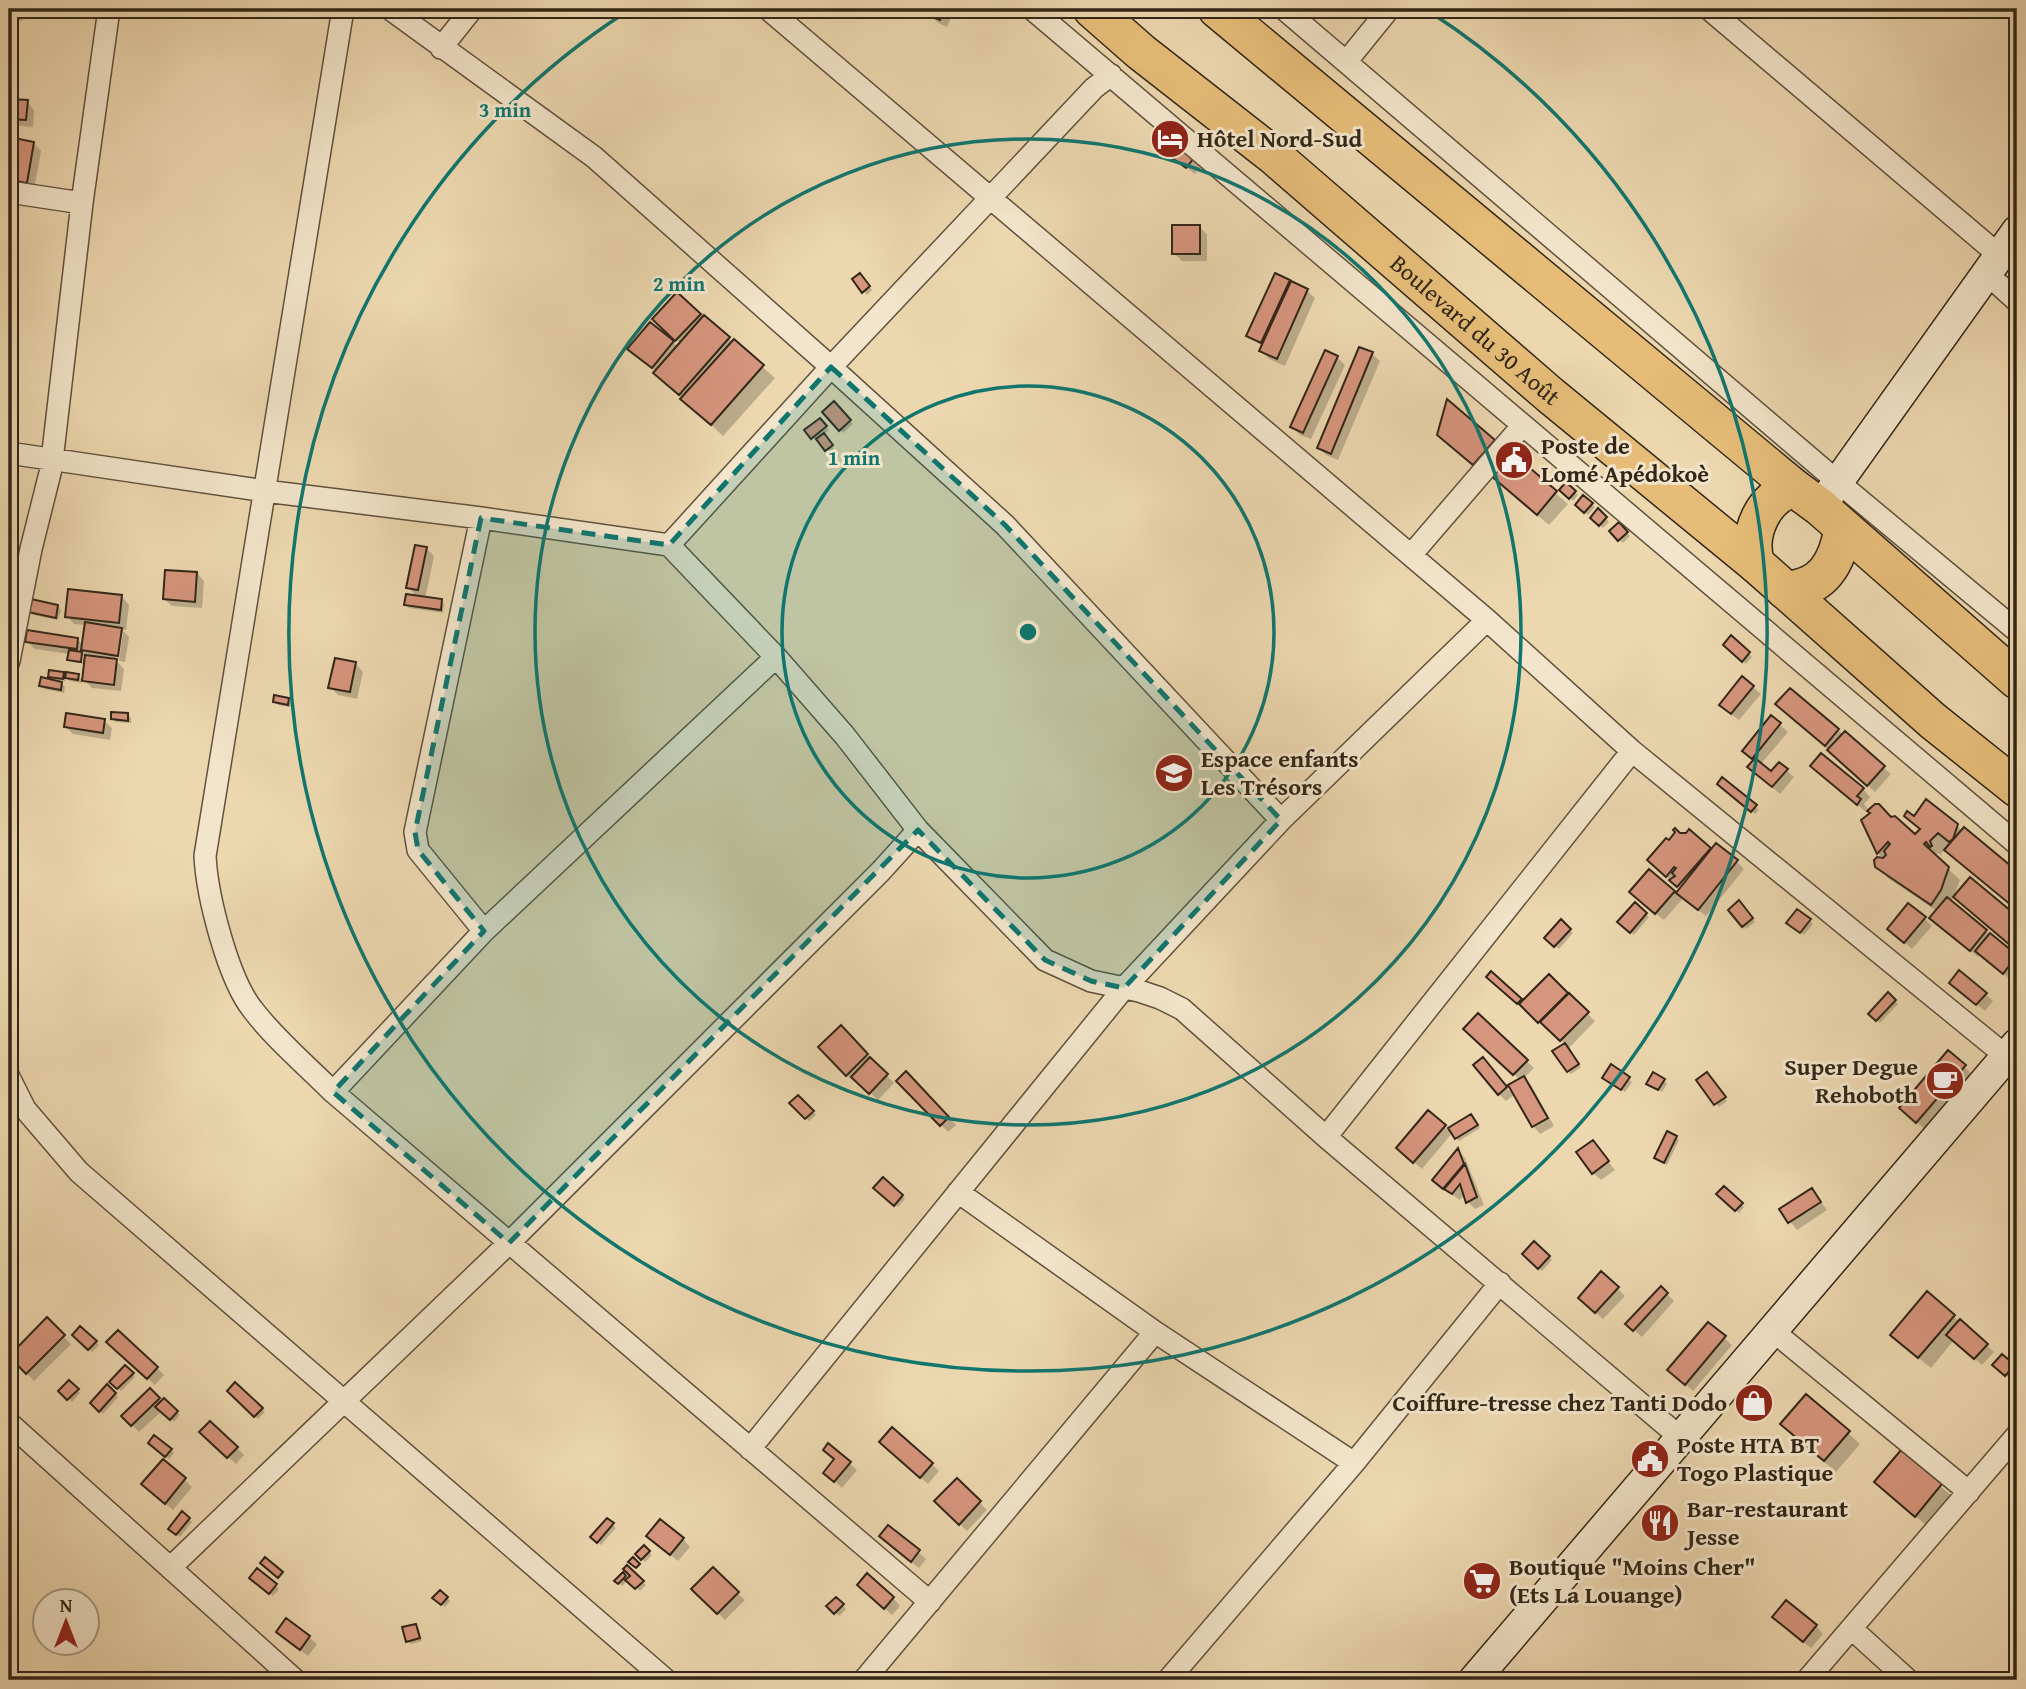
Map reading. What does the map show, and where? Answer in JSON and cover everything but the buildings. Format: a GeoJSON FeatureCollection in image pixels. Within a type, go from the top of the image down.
{"type":"FeatureCollection","features":[{"type":"Feature","properties":{"kind":"highway","name":"Boulevard du 30 Août"},"geometry":{"type":"LineString","coordinates":[[1092,9],[1141,52],[1274,156],[1550,395],[1756,564],[1933,721],[2017,788]]}},
{"type":"Feature","properties":{"kind":"highway"},"geometry":{"type":"LineString","coordinates":[[1217,9],[1824,502],[2017,680]]}},
{"type":"Feature","properties":{"kind":"highway"},"geometry":{"type":"LineString","coordinates":[[1756,564],[1751,540],[1758,521],[1782,491],[1824,502]]}},
{"type":"Feature","properties":{"kind":"highway"},"geometry":{"type":"LineString","coordinates":[[1785,590],[1809,586],[1822,576],[1840,547],[1824,502]]}},
{"type":"Feature","properties":{"kind":"street"},"geometry":{"type":"LineString","coordinates":[[9,661],[31,549],[53,459],[82,203],[109,9]]}},
{"type":"Feature","properties":{"kind":"street"},"geometry":{"type":"LineString","coordinates":[[343,9],[205,856],[209,894],[236,982],[253,1011],[333,1092],[930,1602]]}},
{"type":"Feature","properties":{"kind":"street"},"geometry":{"type":"LineString","coordinates":[[390,9],[594,157],[831,367],[1005,526],[1282,820]]}},
{"type":"Feature","properties":{"kind":"street"},"geometry":{"type":"LineString","coordinates":[[441,48],[472,9]]}},
{"type":"Feature","properties":{"kind":"street"},"geometry":{"type":"LineString","coordinates":[[768,9],[1487,620],[1632,751],[2014,1055],[1681,1438],[1483,1677]]}},
{"type":"Feature","properties":{"kind":"street"},"geometry":{"type":"LineString","coordinates":[[1032,9],[2017,844]]}},
{"type":"Feature","properties":{"kind":"street"},"geometry":{"type":"LineString","coordinates":[[1284,9],[1346,62],[1824,502],[2017,631]]}},
{"type":"Feature","properties":{"kind":"street"},"geometry":{"type":"LineString","coordinates":[[1346,62],[1389,9]]}},
{"type":"Feature","properties":{"kind":"street"},"geometry":{"type":"LineString","coordinates":[[1709,9],[1993,265],[2017,301]]}},
{"type":"Feature","properties":{"kind":"street"},"geometry":{"type":"LineString","coordinates":[[669,545],[990,197],[1094,88],[1111,75]]}},
{"type":"Feature","properties":{"kind":"street"},"geometry":{"type":"LineString","coordinates":[[9,192],[82,203]]}},
{"type":"Feature","properties":{"kind":"street"},"geometry":{"type":"LineString","coordinates":[[1824,502],[2017,231]]}},
{"type":"Feature","properties":{"kind":"street"},"geometry":{"type":"LineString","coordinates":[[1411,555],[1522,426]]}},
{"type":"Feature","properties":{"kind":"street"},"geometry":{"type":"LineString","coordinates":[[9,453],[265,491],[669,545],[776,657],[845,736],[918,830],[1045,960],[1091,981],[1160,998],[1182,1009],[1326,1137],[1681,1438]]}},
{"type":"Feature","properties":{"kind":"street"},"geometry":{"type":"LineString","coordinates":[[481,518],[415,832],[418,850],[484,931]]}},
{"type":"Feature","properties":{"kind":"street"},"geometry":{"type":"LineString","coordinates":[[750,1449],[1124,988],[1282,820],[1487,620]]}},
{"type":"Feature","properties":{"kind":"street"},"geometry":{"type":"LineString","coordinates":[[333,1092],[484,931],[776,657]]}},
{"type":"Feature","properties":{"kind":"street"},"geometry":{"type":"LineString","coordinates":[[1326,1137],[1632,751]]}},
{"type":"Feature","properties":{"kind":"street"},"geometry":{"type":"LineString","coordinates":[[170,1568],[509,1243],[881,871],[918,830]]}},
{"type":"Feature","properties":{"kind":"street"},"geometry":{"type":"LineString","coordinates":[[9,1077],[24,1109],[79,1171],[666,1680]]}},
{"type":"Feature","properties":{"kind":"street"},"geometry":{"type":"LineString","coordinates":[[958,1192],[1155,1332],[1354,1463]]}},
{"type":"Feature","properties":{"kind":"street"},"geometry":{"type":"LineString","coordinates":[[1168,1680],[1354,1463],[1500,1283]]}},
{"type":"Feature","properties":{"kind":"street"},"geometry":{"type":"LineString","coordinates":[[1773,1331],[1969,1492]]}},
{"type":"Feature","properties":{"kind":"street"},"geometry":{"type":"LineString","coordinates":[[864,1680],[1155,1332]]}},
{"type":"Feature","properties":{"kind":"street"},"geometry":{"type":"LineString","coordinates":[[9,1423],[295,1680]]}},
{"type":"Feature","properties":{"kind":"street"},"geometry":{"type":"LineString","coordinates":[[1807,1680],[2017,1435]]}},
{"type":"Feature","properties":{"kind":"street"},"geometry":{"type":"LineString","coordinates":[[1852,1629],[1908,1680]]}},
{"type":"Feature","properties":{"kind":"highlighted area"},"geometry":{"type":"Polygon","coordinates":[[[831,367],[1005,525],[1281,820],[1124,988],[1091,981],[1045,960],[918,830],[509,1243],[333,1092],[484,931],[418,850],[415,832],[481,518],[669,545],[831,367]]]}},
{"type":"Feature","properties":{"kind":"place","name":"Hôtel Nord-Sud"},"geometry":{"type":"Point","coordinates":[1170,139]}},
{"type":"Feature","properties":{"kind":"place","name":"Poste de Lomé Apédokoè"},"geometry":{"type":"Point","coordinates":[1514,460]}},
{"type":"Feature","properties":{"kind":"place","name":"Espace enfants Les Trésors"},"geometry":{"type":"Point","coordinates":[1174,773]}},
{"type":"Feature","properties":{"kind":"place","name":"Super Degue Rehoboth"},"geometry":{"type":"Point","coordinates":[1945,1081]}},
{"type":"Feature","properties":{"kind":"place","name":"Coiffure-tresse chez Tanti Dodo"},"geometry":{"type":"Point","coordinates":[1754,1403]}},
{"type":"Feature","properties":{"kind":"place","name":"Poste HTA BT Togo Plastique"},"geometry":{"type":"Point","coordinates":[1650,1459]}},
{"type":"Feature","properties":{"kind":"place","name":"Bar-restaurant Jesse"},"geometry":{"type":"Point","coordinates":[1660,1523]}},
{"type":"Feature","properties":{"kind":"place","name":"Boutique \"Moins Cher\" (Ets La Louange)"},"geometry":{"type":"Point","coordinates":[1482,1581]}}]}
